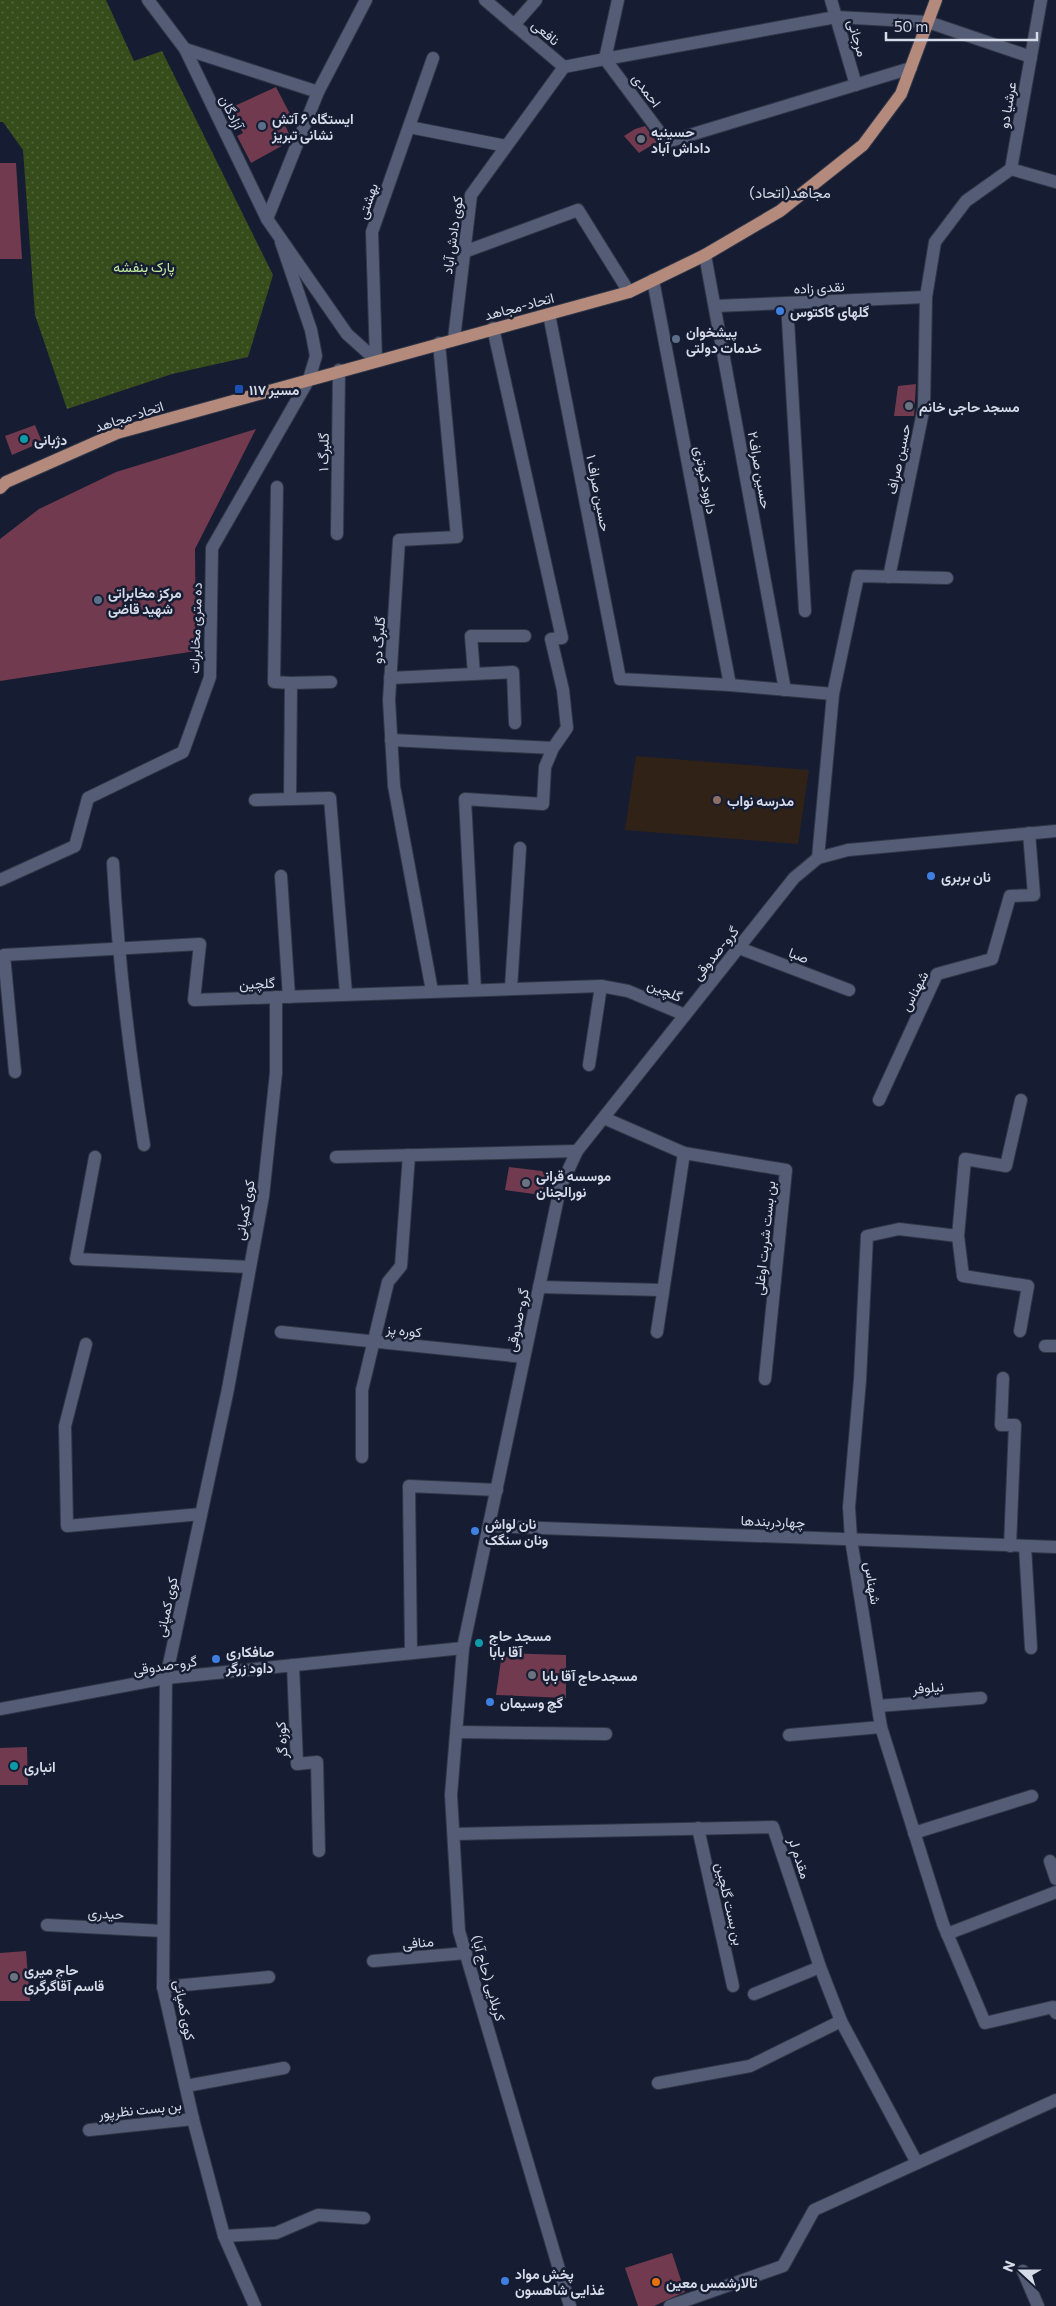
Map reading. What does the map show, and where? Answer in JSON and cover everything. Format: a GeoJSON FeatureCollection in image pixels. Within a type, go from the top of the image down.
{"type":"FeatureCollection","features":[{"type":"Feature","properties":{"kind":"main road","name":"اتحاد-مجاهد"},"geometry":{"type":"LineString","coordinates":[[0,488],[6,482],[117,433],[339,370],[629,292],[705,255],[780,212],[863,145],[901,94],[936,0]]}},
{"type":"Feature","properties":{"kind":"street","name":"آزادگان"},"geometry":{"type":"LineString","coordinates":[[148,0],[185,49],[266,219],[280,242]]}},
{"type":"Feature","properties":{"kind":"street"},"geometry":{"type":"LineString","coordinates":[[266,219],[318,92],[366,0]]}},
{"type":"Feature","properties":{"kind":"street","name":"نافعی"},"geometry":{"type":"LineString","coordinates":[[485,0],[564,67]]}},
{"type":"Feature","properties":{"kind":"street"},"geometry":{"type":"LineString","coordinates":[[514,25],[536,0]]}},
{"type":"Feature","properties":{"kind":"street"},"geometry":{"type":"LineString","coordinates":[[605,59],[618,0]]}},
{"type":"Feature","properties":{"kind":"street","name":"مرجانی"},"geometry":{"type":"LineString","coordinates":[[831,0],[856,84]]}},
{"type":"Feature","properties":{"kind":"street","name":"عرشیا دو"},"geometry":{"type":"LineString","coordinates":[[1011,169],[1041,0]]}},
{"type":"Feature","properties":{"kind":"street"},"geometry":{"type":"LineString","coordinates":[[409,128],[506,146],[564,67],[836,16],[928,22],[1031,57]]}},
{"type":"Feature","properties":{"kind":"street"},"geometry":{"type":"LineString","coordinates":[[185,49],[318,92]]}},
{"type":"Feature","properties":{"kind":"street","name":"بهشتی"},"geometry":{"type":"LineString","coordinates":[[376,360],[372,232],[433,58]]}},
{"type":"Feature","properties":{"kind":"street","name":"احمدی"},"geometry":{"type":"LineString","coordinates":[[605,59],[667,142],[911,68]]}},
{"type":"Feature","properties":{"kind":"street","name":"کوی دادش آباد"},"geometry":{"type":"LineString","coordinates":[[454,339],[471,194],[506,146]]}},
{"type":"Feature","properties":{"kind":"street"},"geometry":{"type":"LineString","coordinates":[[1011,169],[1056,182]]}},
{"type":"Feature","properties":{"kind":"street","name":"حسین صراف"},"geometry":{"type":"LineString","coordinates":[[889,577],[924,407],[926,297],[935,242],[966,202],[1011,169]]}},
{"type":"Feature","properties":{"kind":"street"},"geometry":{"type":"LineString","coordinates":[[464,252],[578,210],[629,292]]}},
{"type":"Feature","properties":{"kind":"street"},"geometry":{"type":"LineString","coordinates":[[280,242],[347,334],[376,360]]}},
{"type":"Feature","properties":{"kind":"street"},"geometry":{"type":"LineString","coordinates":[[280,242],[312,330],[316,356],[309,379]]}},
{"type":"Feature","properties":{"kind":"street","name":"حسین صراف۲"},"geometry":{"type":"LineString","coordinates":[[705,255],[785,690]]}},
{"type":"Feature","properties":{"kind":"street","name":"داوود کبوتری"},"geometry":{"type":"LineString","coordinates":[[653,280],[730,685]]}},
{"type":"Feature","properties":{"kind":"street","name":"نقدی زاده"},"geometry":{"type":"LineString","coordinates":[[715,306],[926,297]]}},
{"type":"Feature","properties":{"kind":"street"},"geometry":{"type":"LineString","coordinates":[[786,303],[805,611]]}},
{"type":"Feature","properties":{"kind":"street","name":"حسین صراف ۱"},"geometry":{"type":"LineString","coordinates":[[549,314],[620,679],[730,685]]}},
{"type":"Feature","properties":{"kind":"street"},"geometry":{"type":"LineString","coordinates":[[475,990],[465,799],[543,804],[545,767],[553,748],[567,728],[563,690],[551,639],[562,638],[493,328]]}},
{"type":"Feature","properties":{"kind":"street","name":"گلبرگ دو"},"geometry":{"type":"LineString","coordinates":[[432,991],[394,786],[390,678],[399,540],[456,537],[439,343]]}},
{"type":"Feature","properties":{"kind":"street","name":"گلبرگ ۱"},"geometry":{"type":"LineString","coordinates":[[337,534],[339,370]]}},
{"type":"Feature","properties":{"kind":"street","name":"ده متری مخابرات"},"geometry":{"type":"LineString","coordinates":[[0,880],[75,846],[88,798],[184,752],[210,677],[212,548],[309,379]]}},
{"type":"Feature","properties":{"kind":"street"},"geometry":{"type":"LineString","coordinates":[[277,487],[274,682],[331,682]]}},
{"type":"Feature","properties":{"kind":"street"},"geometry":{"type":"LineString","coordinates":[[818,858],[833,694],[858,576],[946,578]]}},
{"type":"Feature","properties":{"kind":"street"},"geometry":{"type":"LineString","coordinates":[[474,674],[471,636],[525,636]]}},
{"type":"Feature","properties":{"kind":"street"},"geometry":{"type":"LineString","coordinates":[[390,678],[513,672],[515,723]]}},
{"type":"Feature","properties":{"kind":"street"},"geometry":{"type":"LineString","coordinates":[[290,799],[291,683]]}},
{"type":"Feature","properties":{"kind":"street"},"geometry":{"type":"LineString","coordinates":[[730,685],[833,694]]}},
{"type":"Feature","properties":{"kind":"street"},"geometry":{"type":"LineString","coordinates":[[391,740],[553,748]]}},
{"type":"Feature","properties":{"kind":"street"},"geometry":{"type":"LineString","coordinates":[[255,800],[330,798],[346,994]]}},
{"type":"Feature","properties":{"kind":"street","name":"گرو-صدوقی"},"geometry":{"type":"LineString","coordinates":[[0,1709],[166,1678],[463,1648],[560,1188],[577,1151],[794,878],[818,858],[848,850],[1056,830]]}},
{"type":"Feature","properties":{"kind":"street","name":"شهناس"},"geometry":{"type":"LineString","coordinates":[[879,1100],[937,974],[992,959],[1010,896],[1034,895],[1030,833]]}},
{"type":"Feature","properties":{"kind":"street"},"geometry":{"type":"LineString","coordinates":[[511,988],[520,848]]}},
{"type":"Feature","properties":{"kind":"street"},"geometry":{"type":"LineString","coordinates":[[112,863],[118,949],[131,1066],[144,1145]]}},
{"type":"Feature","properties":{"kind":"street"},"geometry":{"type":"LineString","coordinates":[[281,876],[289,997]]}},
{"type":"Feature","properties":{"kind":"street","name":"گلچین"},"geometry":{"type":"LineString","coordinates":[[15,1072],[4,955],[200,944],[194,1000],[601,986],[628,991],[685,1015]]}},
{"type":"Feature","properties":{"kind":"street","name":"صبا"},"geometry":{"type":"LineString","coordinates":[[739,948],[849,990]]}},
{"type":"Feature","properties":{"kind":"street"},"geometry":{"type":"LineString","coordinates":[[589,1065],[601,986]]}},
{"type":"Feature","properties":{"kind":"street","name":"کوی کمپانی"},"geometry":{"type":"LineString","coordinates":[[254,2306],[224,2236],[163,1987],[166,1678],[228,1389],[263,1196],[276,1073],[276,997]]}},
{"type":"Feature","properties":{"kind":"street"},"geometry":{"type":"LineString","coordinates":[[1020,1331],[1028,1286],[963,1276],[958,1236],[965,1159],[1006,1166],[1021,1100]]}},
{"type":"Feature","properties":{"kind":"street","name":"بن بست شربت اوغلی"},"geometry":{"type":"LineString","coordinates":[[604,1118],[684,1153],[786,1170],[765,1379]]}},
{"type":"Feature","properties":{"kind":"street"},"geometry":{"type":"LineString","coordinates":[[336,1157],[577,1151]]}},
{"type":"Feature","properties":{"kind":"street"},"geometry":{"type":"LineString","coordinates":[[657,1332],[684,1153]]}},
{"type":"Feature","properties":{"kind":"street"},"geometry":{"type":"LineString","coordinates":[[362,1458],[362,1390],[388,1282],[401,1266],[409,1155]]}},
{"type":"Feature","properties":{"kind":"street"},"geometry":{"type":"LineString","coordinates":[[95,1156],[76,1259],[249,1267]]}},
{"type":"Feature","properties":{"kind":"street","name":"شهناس"},"geometry":{"type":"LineString","coordinates":[[958,1236],[899,1229],[867,1236],[860,1380],[849,1507],[851,1539],[881,1727],[945,1929],[985,2023],[1053,2007],[1056,2013]]}},
{"type":"Feature","properties":{"kind":"street"},"geometry":{"type":"LineString","coordinates":[[539,1287],[663,1290]]}},
{"type":"Feature","properties":{"kind":"street","name":"کوره پز"},"geometry":{"type":"LineString","coordinates":[[281,1332],[524,1357]]}},
{"type":"Feature","properties":{"kind":"street"},"geometry":{"type":"LineString","coordinates":[[86,1344],[65,1426],[67,1526],[201,1514]]}},
{"type":"Feature","properties":{"kind":"street"},"geometry":{"type":"LineString","coordinates":[[1003,1378],[1001,1425],[1015,1425],[1010,1546]]}},
{"type":"Feature","properties":{"kind":"street"},"geometry":{"type":"LineString","coordinates":[[411,1653],[409,1486],[496,1490]]}},
{"type":"Feature","properties":{"kind":"street","name":"چهاردربندها"},"geometry":{"type":"LineString","coordinates":[[489,1526],[1056,1548]]}},
{"type":"Feature","properties":{"kind":"street"},"geometry":{"type":"LineString","coordinates":[[1024,1546],[1031,1648]]}},
{"type":"Feature","properties":{"kind":"street","name":"کربلایی (حاج آبا)"},"geometry":{"type":"LineString","coordinates":[[463,1648],[451,1795],[460,1931],[570,2306]]}},
{"type":"Feature","properties":{"kind":"street","name":"کوزه گر"},"geometry":{"type":"LineString","coordinates":[[292,1665],[297,1764],[317,1762],[319,1851]]}},
{"type":"Feature","properties":{"kind":"street","name":"نیلوفر"},"geometry":{"type":"LineString","coordinates":[[878,1706],[981,1698]]}},
{"type":"Feature","properties":{"kind":"street"},"geometry":{"type":"LineString","coordinates":[[789,1735],[881,1727]]}},
{"type":"Feature","properties":{"kind":"street"},"geometry":{"type":"LineString","coordinates":[[457,1732],[606,1734]]}},
{"type":"Feature","properties":{"kind":"street"},"geometry":{"type":"LineString","coordinates":[[914,1833],[1032,1796]]}},
{"type":"Feature","properties":{"kind":"street","name":"مقدم لر"},"geometry":{"type":"LineString","coordinates":[[454,1834],[773,1826],[820,1967],[841,2021],[917,2163]]}},
{"type":"Feature","properties":{"kind":"street","name":"بن بست گلچین"},"geometry":{"type":"LineString","coordinates":[[698,1828],[733,1986]]}},
{"type":"Feature","properties":{"kind":"street"},"geometry":{"type":"LineString","coordinates":[[1050,1861],[1056,1880]]}},
{"type":"Feature","properties":{"kind":"street"},"geometry":{"type":"LineString","coordinates":[[945,1929],[1056,1892]]}},
{"type":"Feature","properties":{"kind":"street","name":"حیدری"},"geometry":{"type":"LineString","coordinates":[[47,1924],[163,1930]]}},
{"type":"Feature","properties":{"kind":"street","name":"منافی"},"geometry":{"type":"LineString","coordinates":[[373,1961],[466,1953]]}},
{"type":"Feature","properties":{"kind":"street"},"geometry":{"type":"LineString","coordinates":[[754,1994],[820,1967]]}},
{"type":"Feature","properties":{"kind":"street"},"geometry":{"type":"LineString","coordinates":[[163,1987],[269,1977]]}},
{"type":"Feature","properties":{"kind":"street"},"geometry":{"type":"LineString","coordinates":[[658,2083],[750,2066],[841,2021]]}},
{"type":"Feature","properties":{"kind":"street"},"geometry":{"type":"LineString","coordinates":[[186,2086],[284,2068]]}},
{"type":"Feature","properties":{"kind":"street"},"geometry":{"type":"LineString","coordinates":[[670,2306],[783,2266],[814,2210],[1056,2100]]}},
{"type":"Feature","properties":{"kind":"street","name":"بن بست نظرپور"},"geometry":{"type":"LineString","coordinates":[[89,2130],[194,2119]]}},
{"type":"Feature","properties":{"kind":"street"},"geometry":{"type":"LineString","coordinates":[[224,2236],[276,2233],[318,2215],[364,2218]]}},
{"type":"Feature","properties":{"kind":"street"},"geometry":{"type":"LineString","coordinates":[[1023,2271],[1038,2306]]}},
{"type":"Feature","properties":{"kind":"shaded area","name":"مدرسه نواب"},"geometry":{"type":"Polygon","coordinates":[[[636,756],[809,770],[798,844],[625,830],[636,756]]]}},
{"type":"Feature","properties":{"kind":"green space","name":"پارک بنفشه"},"geometry":{"type":"Polygon","coordinates":[[[0,0],[106,0],[134,61],[162,51],[273,275],[248,357],[172,374],[67,409],[35,315],[23,150],[3,122],[0,122],[0,0]]]}},
{"type":"Feature","properties":{"kind":"building","name":"ایستگاه ۶ آتش نشانی تبریز"},"geometry":{"type":"Polygon","coordinates":[[[276,87],[290,114],[282,119],[291,138],[289,142],[251,163],[237,136],[243,133],[230,108],[276,87]]]}},
{"type":"Feature","properties":{"kind":"building","name":"حسینیه داداش آباد"},"geometry":{"type":"Polygon","coordinates":[[[645,126],[657,142],[639,153],[624,136],[635,129],[645,126]]]}},
{"type":"Feature","properties":{"kind":"building"},"geometry":{"type":"Polygon","coordinates":[[[0,163],[16,163],[22,259],[0,259],[0,163]]]}},
{"type":"Feature","properties":{"kind":"building","name":"مسجد حاجی خانم"},"geometry":{"type":"Polygon","coordinates":[[[916,384],[914,416],[894,416],[898,386],[916,384]]]}},
{"type":"Feature","properties":{"kind":"building","name":"دژبانی"},"geometry":{"type":"Polygon","coordinates":[[[35,425],[42,442],[12,455],[5,436],[35,425]]]}},
{"type":"Feature","properties":{"kind":"building","name":"مرکز مخابراتی شهید قاضی"},"geometry":{"type":"Polygon","coordinates":[[[256,429],[195,549],[196,651],[0,681],[0,539],[39,509],[116,472],[256,429]]]}},
{"type":"Feature","properties":{"kind":"building","name":"موسسه قرانی نورالجنان"},"geometry":{"type":"Polygon","coordinates":[[[509,1167],[542,1171],[547,1177],[541,1195],[505,1190],[509,1167]]]}},
{"type":"Feature","properties":{"kind":"building","name":"مسجدحاج آقا بابا"},"geometry":{"type":"Polygon","coordinates":[[[502,1653],[566,1655],[566,1698],[496,1695],[502,1653]]]}},
{"type":"Feature","properties":{"kind":"building","name":"انباری"},"geometry":{"type":"Polygon","coordinates":[[[27,1747],[28,1785],[0,1785],[0,1748],[27,1747]]]}},
{"type":"Feature","properties":{"kind":"building","name":"حاج میری قاسم آقاگرگری"},"geometry":{"type":"Polygon","coordinates":[[[26,1951],[30,2001],[0,2001],[0,1953],[26,1951]]]}},
{"type":"Feature","properties":{"kind":"building","name":"تالارشمس معین"},"geometry":{"type":"Polygon","coordinates":[[[672,2253],[685,2292],[654,2306],[638,2306],[625,2268],[672,2253]]]}},
{"type":"Feature","properties":{"kind":"place","name":"ایستگاه ۶ آتش نشانی تبریز"},"geometry":{"type":"Point","coordinates":[262,126]}},
{"type":"Feature","properties":{"kind":"place","name":"حسینیه داداش آباد"},"geometry":{"type":"Point","coordinates":[641,139]}},
{"type":"Feature","properties":{"kind":"place","name":"گلهای کاکتوس"},"geometry":{"type":"Point","coordinates":[780,311]}},
{"type":"Feature","properties":{"kind":"place","name":"پیشخوان خدمات دولتی"},"geometry":{"type":"Point","coordinates":[676,339]}},
{"type":"Feature","properties":{"kind":"place","name":"مسیر ۱۱۷"},"geometry":{"type":"Point","coordinates":[239,389]}},
{"type":"Feature","properties":{"kind":"place","name":"مسجد حاجی خانم"},"geometry":{"type":"Point","coordinates":[909,406]}},
{"type":"Feature","properties":{"kind":"place","name":"دژبانی"},"geometry":{"type":"Point","coordinates":[24,439]}},
{"type":"Feature","properties":{"kind":"place","name":"مرکز مخابراتی شهید قاضی"},"geometry":{"type":"Point","coordinates":[98,600]}},
{"type":"Feature","properties":{"kind":"place","name":"مدرسه نواب"},"geometry":{"type":"Point","coordinates":[717,800]}},
{"type":"Feature","properties":{"kind":"place","name":"نان بربری"},"geometry":{"type":"Point","coordinates":[931,876]}},
{"type":"Feature","properties":{"kind":"place","name":"موسسه قرانی نورالجنان"},"geometry":{"type":"Point","coordinates":[526,1183]}},
{"type":"Feature","properties":{"kind":"place","name":"نان لواش ونان سنگک"},"geometry":{"type":"Point","coordinates":[475,1531]}},
{"type":"Feature","properties":{"kind":"place","name":"مسجد حاج آقا بابا"},"geometry":{"type":"Point","coordinates":[479,1643]}},
{"type":"Feature","properties":{"kind":"place","name":"صافکاری داود زرگر"},"geometry":{"type":"Point","coordinates":[216,1659]}},
{"type":"Feature","properties":{"kind":"place","name":"مسجدحاج آقا بابا"},"geometry":{"type":"Point","coordinates":[532,1675]}},
{"type":"Feature","properties":{"kind":"place","name":"گچ وسیمان"},"geometry":{"type":"Point","coordinates":[490,1702]}},
{"type":"Feature","properties":{"kind":"place","name":"انباری"},"geometry":{"type":"Point","coordinates":[14,1766]}},
{"type":"Feature","properties":{"kind":"place","name":"حاج میری قاسم آقاگرگری"},"geometry":{"type":"Point","coordinates":[14,1977]}},
{"type":"Feature","properties":{"kind":"place","name":"پخش مواد غذایی شاهسون"},"geometry":{"type":"Point","coordinates":[505,2281]}},
{"type":"Feature","properties":{"kind":"place","name":"تالارشمس معین"},"geometry":{"type":"Point","coordinates":[656,2282]}},
{"type":"Feature","properties":{"kind":"district","name":"مجاهد(اتحاد)"},"geometry":{"type":"Point","coordinates":[790,192]}}]}
